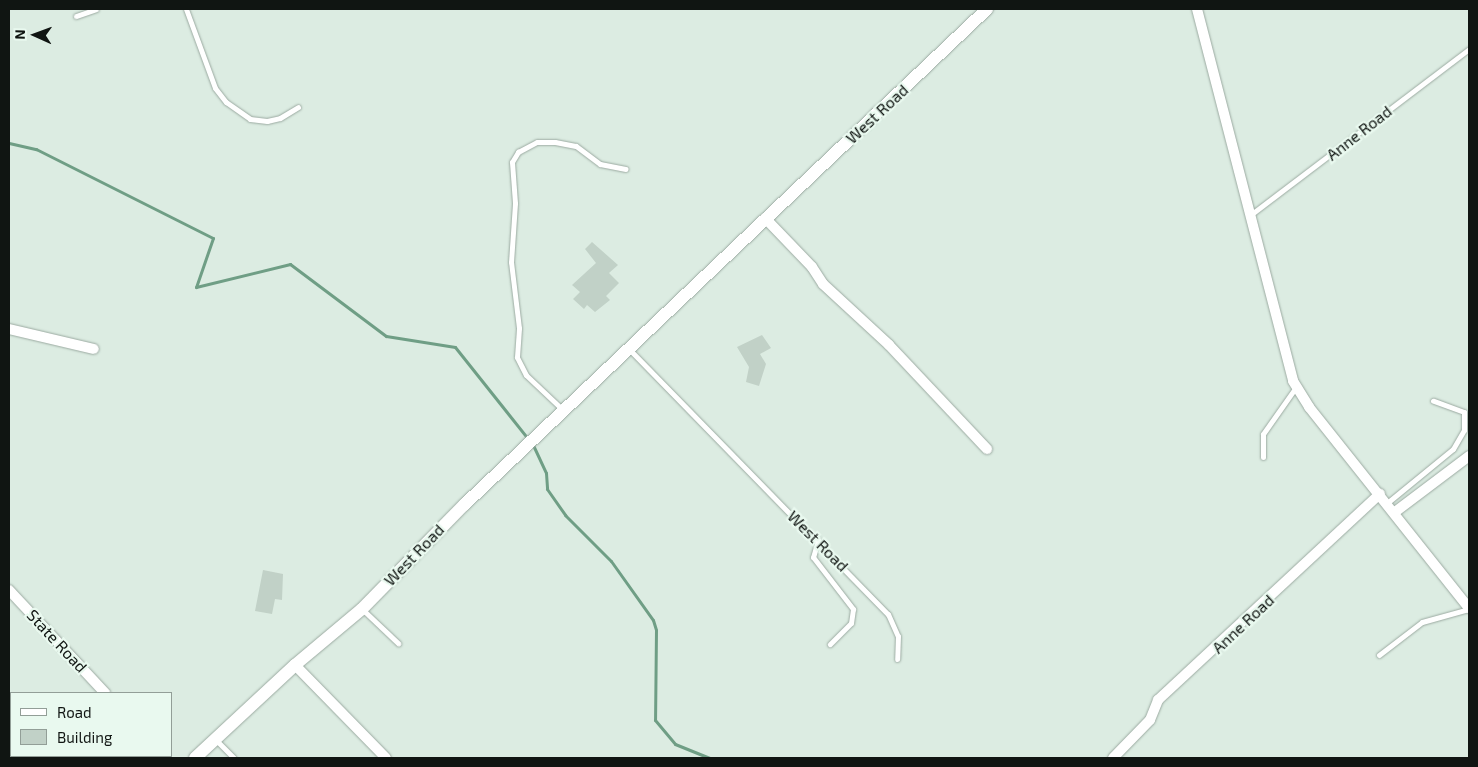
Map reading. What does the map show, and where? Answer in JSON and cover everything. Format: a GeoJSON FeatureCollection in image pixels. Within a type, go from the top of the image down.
{"type":"FeatureCollection","features":[{"type":"Feature","properties":{"kind":"street","name":"West Road"},"geometry":{"type":"LineString","coordinates":[[195,758],[295,665],[362,609],[507,464],[988,9]]}},
{"type":"Feature","properties":{"kind":"street"},"geometry":{"type":"LineString","coordinates":[[1196,9],[1249,216],[1296,387],[1469,608]]}},
{"type":"Feature","properties":{"kind":"street"},"geometry":{"type":"LineString","coordinates":[[765,218],[826,286],[889,345],[987,449]]}},
{"type":"Feature","properties":{"kind":"street"},"geometry":{"type":"LineString","coordinates":[[9,329],[94,349]]}},
{"type":"Feature","properties":{"kind":"street"},"geometry":{"type":"LineString","coordinates":[[1395,512],[1469,456]]}},
{"type":"Feature","properties":{"kind":"street","name":"Anne Road"},"geometry":{"type":"LineString","coordinates":[[1113,758],[1150,720],[1158,700],[1380,494]]}},
{"type":"Feature","properties":{"kind":"street","name":"State Road"},"geometry":{"type":"LineString","coordinates":[[9,590],[104,692]]}},
{"type":"Feature","properties":{"kind":"street"},"geometry":{"type":"LineString","coordinates":[[295,665],[386,758]]}},
{"type":"Feature","properties":{"kind":"lane"},"geometry":{"type":"LineString","coordinates":[[76,16],[96,9]]}},
{"type":"Feature","properties":{"kind":"lane"},"geometry":{"type":"LineString","coordinates":[[186,9],[215,88],[226,102],[250,119],[267,121],[280,118],[298,106]]}},
{"type":"Feature","properties":{"kind":"lane","name":"Anne Road"},"geometry":{"type":"LineString","coordinates":[[1249,216],[1469,49]]}},
{"type":"Feature","properties":{"kind":"lane"},"geometry":{"type":"LineString","coordinates":[[564,410],[526,375],[516,357],[519,328],[511,262],[514,203],[512,162],[518,152],[537,142],[555,142],[576,146],[600,164],[626,169]]}},
{"type":"Feature","properties":{"kind":"lane","name":"West Road"},"geometry":{"type":"LineString","coordinates":[[629,349],[818,540],[893,620],[898,636],[897,659]]}},
{"type":"Feature","properties":{"kind":"lane"},"geometry":{"type":"LineString","coordinates":[[1263,457],[1263,434],[1296,387]]}},
{"type":"Feature","properties":{"kind":"lane"},"geometry":{"type":"LineString","coordinates":[[1388,503],[1453,449],[1464,430],[1464,412],[1433,401]]}},
{"type":"Feature","properties":{"kind":"lane"},"geometry":{"type":"LineString","coordinates":[[818,540],[813,557],[853,609],[851,623],[830,644]]}},
{"type":"Feature","properties":{"kind":"lane"},"geometry":{"type":"LineString","coordinates":[[1379,656],[1422,622],[1469,608]]}},
{"type":"Feature","properties":{"kind":"lane"},"geometry":{"type":"LineString","coordinates":[[362,609],[398,643]]}},
{"type":"Feature","properties":{"kind":"lane"},"geometry":{"type":"LineString","coordinates":[[216,740],[234,758]]}},
{"type":"Feature","properties":{"kind":"building"},"geometry":{"type":"Polygon","coordinates":[[[592,242],[618,265],[609,273],[619,283],[606,296],[610,300],[595,312],[587,305],[584,309],[573,299],[580,292],[572,285],[596,263],[585,249],[592,242]]]}},
{"type":"Feature","properties":{"kind":"building"},"geometry":{"type":"Polygon","coordinates":[[[762,335],[771,348],[760,354],[766,364],[759,386],[746,382],[749,367],[737,347],[762,335]]]}},
{"type":"Feature","properties":{"kind":"building"},"geometry":{"type":"Polygon","coordinates":[[[263,570],[283,574],[282,600],[275,599],[272,614],[255,611],[263,570]]]}},
{"type":"Feature","properties":{"kind":"waterway"},"geometry":{"type":"LineString","coordinates":[[9,143],[36,149],[213,238],[196,287],[290,264],[386,336],[455,347],[529,440]]}},
{"type":"Feature","properties":{"kind":"waterway"},"geometry":{"type":"LineString","coordinates":[[533,445],[546,473],[547,489],[565,515],[611,561],[653,620],[656,630],[655,720],[675,744],[710,758]]}}]}
